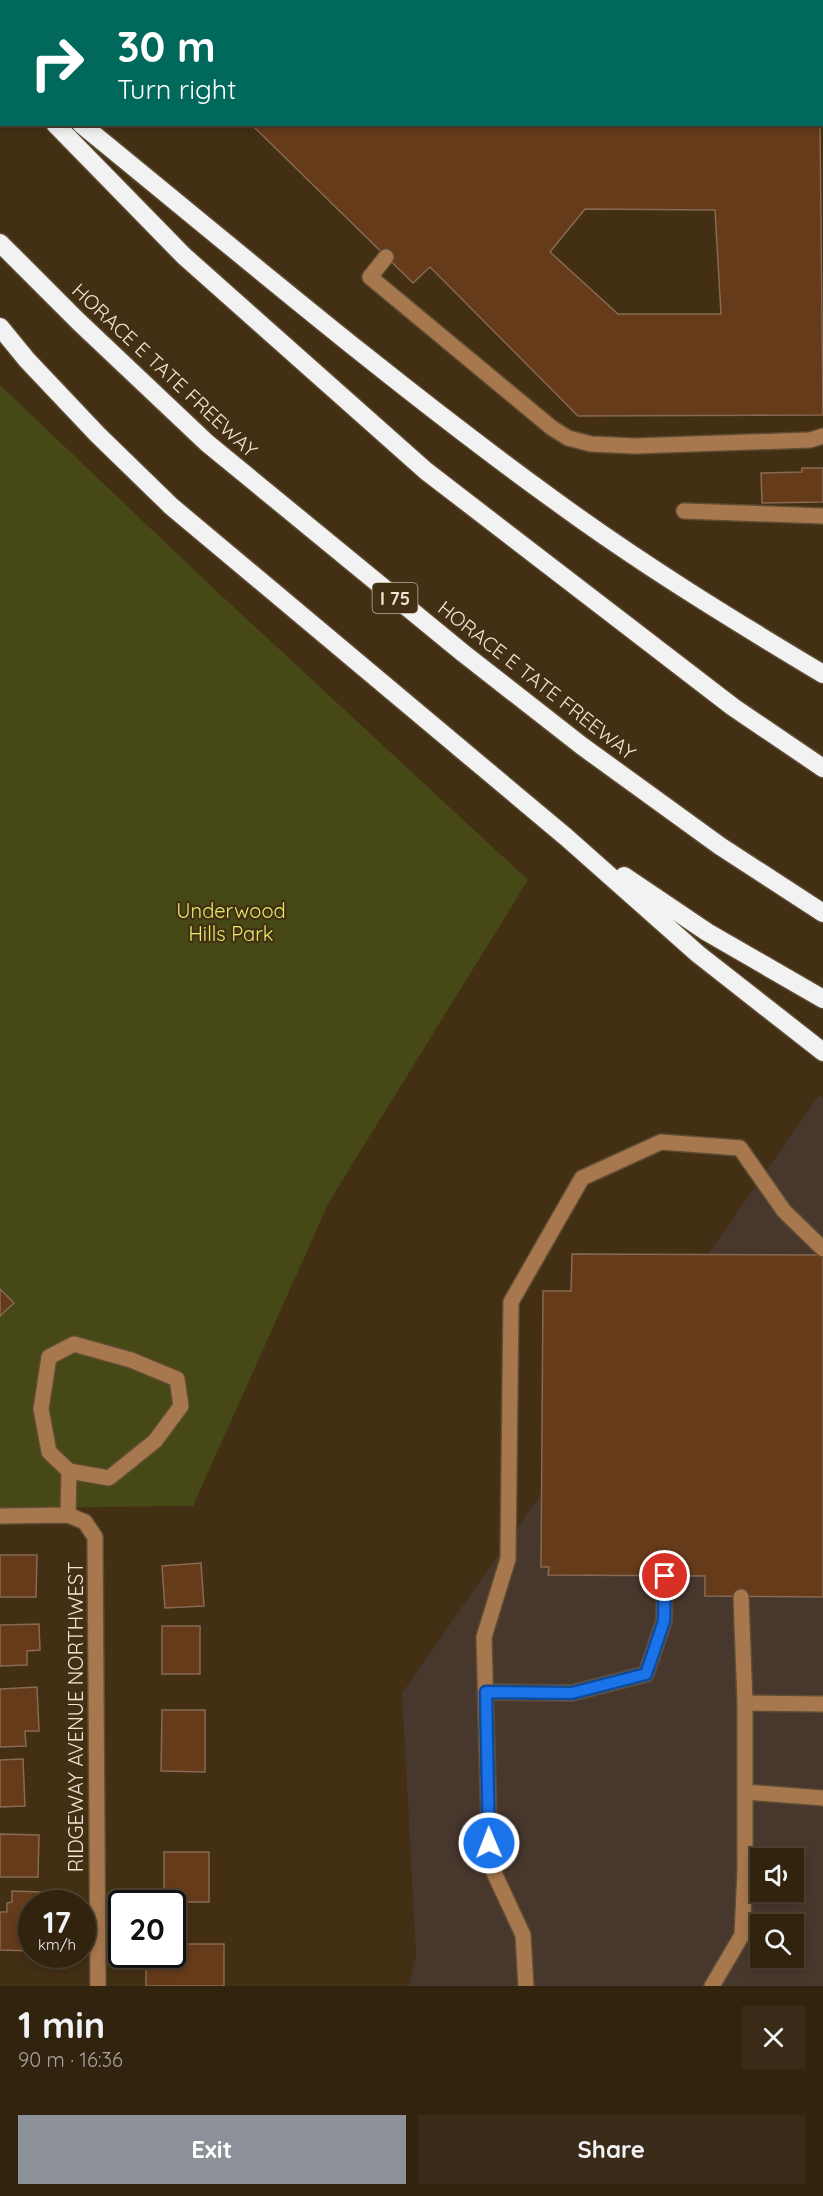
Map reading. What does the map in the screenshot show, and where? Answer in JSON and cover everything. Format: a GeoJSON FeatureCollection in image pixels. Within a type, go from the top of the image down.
{"type":"FeatureCollection","features":[{"type":"Feature","properties":{"kind":"highway"},"geometry":{"type":"LineString","coordinates":[[57,126],[184,256],[426,471],[724,700],[823,768]]}},
{"type":"Feature","properties":{"kind":"highway"},"geometry":{"type":"LineString","coordinates":[[83,126],[397,381],[554,500],[715,610],[823,674]]}},
{"type":"Feature","properties":{"kind":"highway","name":"HORACE E TATE FREEWAY"},"geometry":{"type":"LineString","coordinates":[[0,243],[79,322],[207,443],[463,653],[582,746],[720,846],[823,913]]}},
{"type":"Feature","properties":{"kind":"highway"},"geometry":{"type":"LineString","coordinates":[[0,327],[27,360],[98,435],[171,506],[566,837],[698,954],[823,1052]]}},
{"type":"Feature","properties":{"kind":"highway"},"geometry":{"type":"LineString","coordinates":[[566,837],[707,932],[823,999]]}},
{"type":"Feature","properties":{"kind":"street"},"geometry":{"type":"LineString","coordinates":[[386,257],[370,277],[552,428],[568,438],[591,444],[635,446],[810,440],[823,436]]}},
{"type":"Feature","properties":{"kind":"street"},"geometry":{"type":"LineString","coordinates":[[684,511],[823,516]]}},
{"type":"Feature","properties":{"kind":"street"},"geometry":{"type":"LineString","coordinates":[[525,1986],[523,1935],[490,1864],[484,1637],[508,1559],[511,1302],[582,1178],[662,1142],[740,1148],[784,1210],[823,1249]]}},
{"type":"Feature","properties":{"kind":"street"},"geometry":{"type":"LineString","coordinates":[[0,1516],[68,1515],[69,1471],[49,1452],[41,1409],[49,1357],[74,1344],[130,1360],[177,1379],[180,1406],[155,1441],[110,1478],[69,1471]]}},
{"type":"Feature","properties":{"kind":"street","name":"RIDGEWAY AVENUE NORTHWEST"},"geometry":{"type":"LineString","coordinates":[[68,1515],[86,1522],[95,1537],[98,1986]]}},
{"type":"Feature","properties":{"kind":"street"},"geometry":{"type":"LineString","coordinates":[[486,1692],[572,1693],[646,1674],[664,1621],[665,1576]]}},
{"type":"Feature","properties":{"kind":"street"},"geometry":{"type":"LineString","coordinates":[[712,1986],[742,1935],[745,1870],[745,1703],[741,1597]]}},
{"type":"Feature","properties":{"kind":"street"},"geometry":{"type":"LineString","coordinates":[[745,1703],[823,1704]]}},
{"type":"Feature","properties":{"kind":"street"},"geometry":{"type":"LineString","coordinates":[[745,1792],[823,1798]]}},
{"type":"Feature","properties":{"kind":"shaded area"},"geometry":{"type":"Polygon","coordinates":[[[819,1095],[823,1098],[823,1986],[409,1986],[416,1954],[402,1693],[819,1095]]]}},
{"type":"Feature","properties":{"kind":"green space","name":"Underwood Hills Park"},"geometry":{"type":"Polygon","coordinates":[[[0,385],[210,585],[528,880],[329,1202],[193,1506],[0,1508],[0,385]]]}},
{"type":"Feature","properties":{"kind":"building"},"geometry":{"type":"Polygon","coordinates":[[[253,126],[820,126],[823,415],[578,416],[430,267],[413,283],[253,126]],[[585,209],[550,252],[618,314],[721,314],[715,210],[585,209]]]}},
{"type":"Feature","properties":{"kind":"building"},"geometry":{"type":"Polygon","coordinates":[[[802,468],[823,468],[823,502],[762,503],[761,473],[802,472],[802,468]]]}},
{"type":"Feature","properties":{"kind":"building"},"geometry":{"type":"Polygon","coordinates":[[[572,1254],[823,1255],[823,1597],[705,1596],[705,1576],[548,1575],[549,1567],[541,1567],[543,1291],[571,1291],[572,1254]]]}},
{"type":"Feature","properties":{"kind":"building"},"geometry":{"type":"Polygon","coordinates":[[[0,1289],[14,1303],[0,1316],[0,1289]]]}},
{"type":"Feature","properties":{"kind":"building"},"geometry":{"type":"Polygon","coordinates":[[[0,1555],[37,1555],[36,1597],[0,1597],[0,1555]]]}},
{"type":"Feature","properties":{"kind":"building"},"geometry":{"type":"Polygon","coordinates":[[[201,1563],[204,1606],[165,1608],[162,1566],[201,1563]]]}},
{"type":"Feature","properties":{"kind":"building"},"geometry":{"type":"Polygon","coordinates":[[[39,1624],[40,1650],[27,1651],[27,1665],[0,1666],[0,1625],[39,1624]]]}},
{"type":"Feature","properties":{"kind":"building"},"geometry":{"type":"Polygon","coordinates":[[[162,1626],[200,1626],[200,1674],[162,1674],[162,1626]]]}},
{"type":"Feature","properties":{"kind":"building"},"geometry":{"type":"Polygon","coordinates":[[[37,1687],[39,1731],[25,1731],[26,1746],[0,1747],[0,1689],[37,1687]]]}},
{"type":"Feature","properties":{"kind":"building"},"geometry":{"type":"Polygon","coordinates":[[[162,1710],[205,1710],[205,1772],[161,1771],[162,1710]]]}},
{"type":"Feature","properties":{"kind":"building"},"geometry":{"type":"Polygon","coordinates":[[[23,1759],[25,1806],[0,1807],[0,1760],[23,1759]]]}},
{"type":"Feature","properties":{"kind":"building"},"geometry":{"type":"Polygon","coordinates":[[[0,1834],[39,1835],[38,1877],[0,1877],[0,1834]]]}},
{"type":"Feature","properties":{"kind":"building"},"geometry":{"type":"Polygon","coordinates":[[[164,1852],[209,1852],[209,1902],[186,1902],[186,1890],[164,1890],[164,1852]]]}},
{"type":"Feature","properties":{"kind":"building"},"geometry":{"type":"Polygon","coordinates":[[[12,1891],[18,1891],[18,1951],[0,1950],[0,1912],[7,1912],[7,1903],[12,1902],[12,1891]]]}},
{"type":"Feature","properties":{"kind":"building"},"geometry":{"type":"Polygon","coordinates":[[[186,1944],[224,1944],[224,1986],[146,1986],[146,1968],[186,1968],[186,1944]]]}},
{"type":"Feature","properties":{"kind":"route"},"geometry":{"type":"LineString","coordinates":[[489,1843],[486,1692],[572,1693],[646,1674],[664,1621],[665,1576]]}}]}
